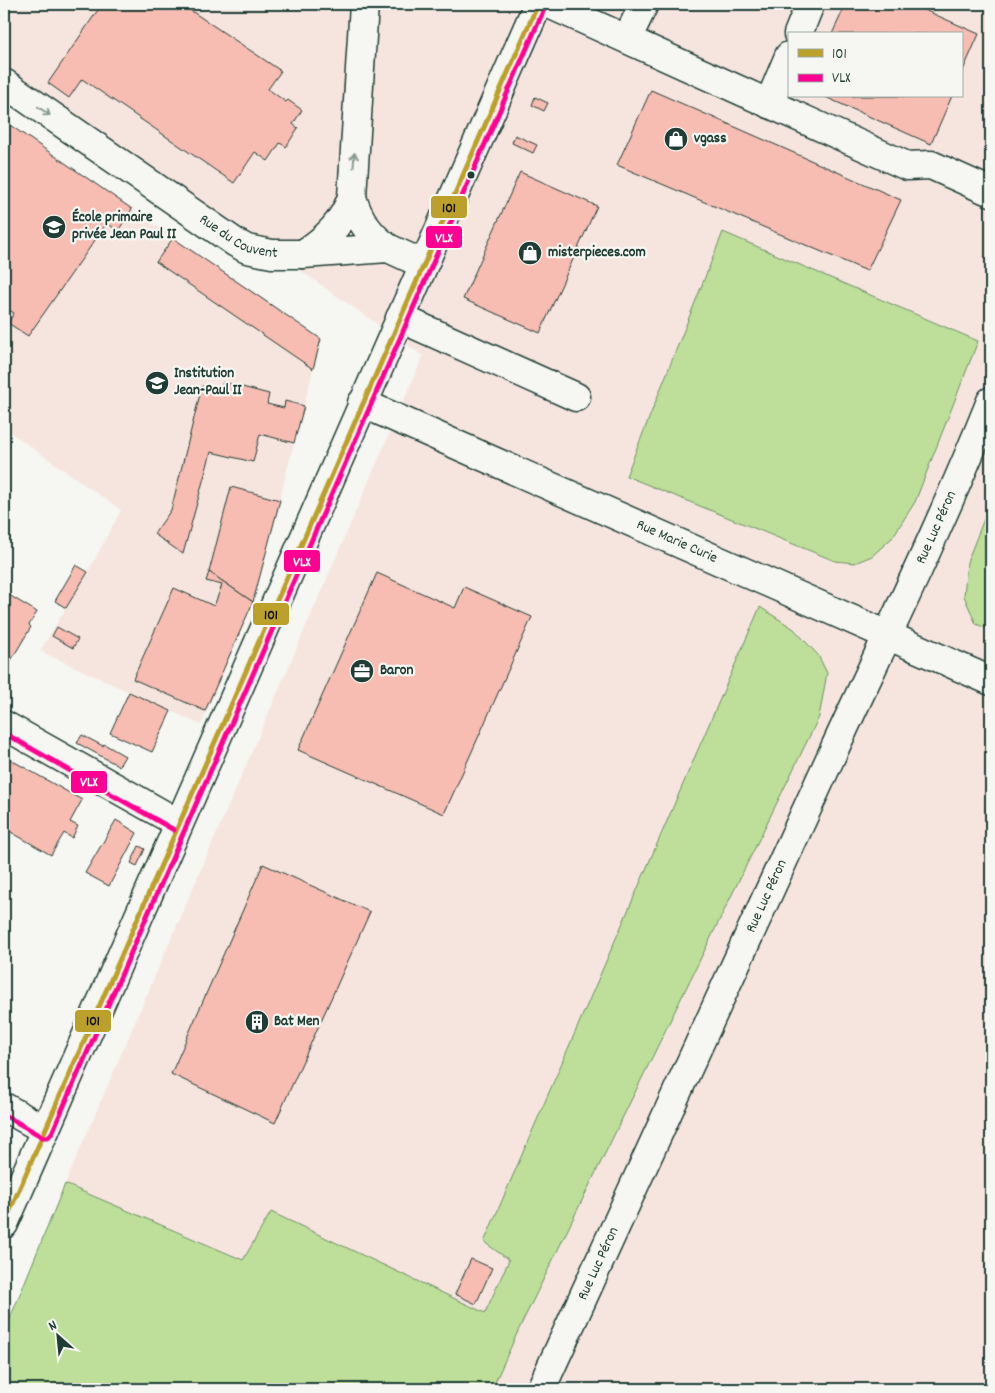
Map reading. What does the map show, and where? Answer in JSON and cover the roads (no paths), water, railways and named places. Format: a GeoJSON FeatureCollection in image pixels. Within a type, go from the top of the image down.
{"type":"FeatureCollection","features":[{"type":"Feature","properties":{"kind":"street"},"geometry":{"type":"LineString","coordinates":[[303,254],[326,238],[335,228],[348,209],[352,197],[364,4]]}},
{"type":"Feature","properties":{"kind":"street"},"geometry":{"type":"LineString","coordinates":[[4,1224],[538,4]]}},
{"type":"Feature","properties":{"kind":"street"},"geometry":{"type":"LineString","coordinates":[[549,4],[907,166],[932,165],[991,192]]}},
{"type":"Feature","properties":{"kind":"street"},"geometry":{"type":"LineString","coordinates":[[627,39],[644,4]]}},
{"type":"Feature","properties":{"kind":"street"},"geometry":{"type":"LineString","coordinates":[[799,32],[810,4]]}},
{"type":"Feature","properties":{"kind":"street"},"geometry":{"type":"LineString","coordinates":[[769,104],[788,58]]}},
{"type":"Feature","properties":{"kind":"street","name":"Rue du Couvent"},"geometry":{"type":"LineString","coordinates":[[4,83],[247,249],[272,254],[303,254],[388,248],[423,264]]}},
{"type":"Feature","properties":{"kind":"street"},"geometry":{"type":"LineString","coordinates":[[352,197],[364,226],[377,240],[388,248]]}},
{"type":"Feature","properties":{"kind":"street"},"geometry":{"type":"LineString","coordinates":[[400,318],[576,397]]}},
{"type":"Feature","properties":{"kind":"street","name":"Rue Luc Péron"},"geometry":{"type":"LineString","coordinates":[[541,1389],[889,635],[958,482],[991,400]]}},
{"type":"Feature","properties":{"kind":"street","name":"Rue Marie Curie"},"geometry":{"type":"LineString","coordinates":[[362,403],[991,681]]}},
{"type":"Feature","properties":{"kind":"street"},"geometry":{"type":"LineString","coordinates":[[4,725],[178,824]]}},
{"type":"Feature","properties":{"kind":"street"},"geometry":{"type":"LineString","coordinates":[[4,1107],[45,1130]]}},
{"type":"Feature","properties":{"kind":"place","name":"vgass"},"geometry":{"type":"Point","coordinates":[676,139]}},
{"type":"Feature","properties":{"kind":"place","name":"École primaire privée Jean Paul II"},"geometry":{"type":"Point","coordinates":[54,227]}},
{"type":"Feature","properties":{"kind":"place","name":"misterpieces.com"},"geometry":{"type":"Point","coordinates":[530,253]}},
{"type":"Feature","properties":{"kind":"place","name":"Institution Jean-Paul II"},"geometry":{"type":"Point","coordinates":[157,383]}},
{"type":"Feature","properties":{"kind":"place","name":"Baron"},"geometry":{"type":"Point","coordinates":[362,671]}},
{"type":"Feature","properties":{"kind":"place","name":"Bat Men"},"geometry":{"type":"Point","coordinates":[257,1022]}}]}
